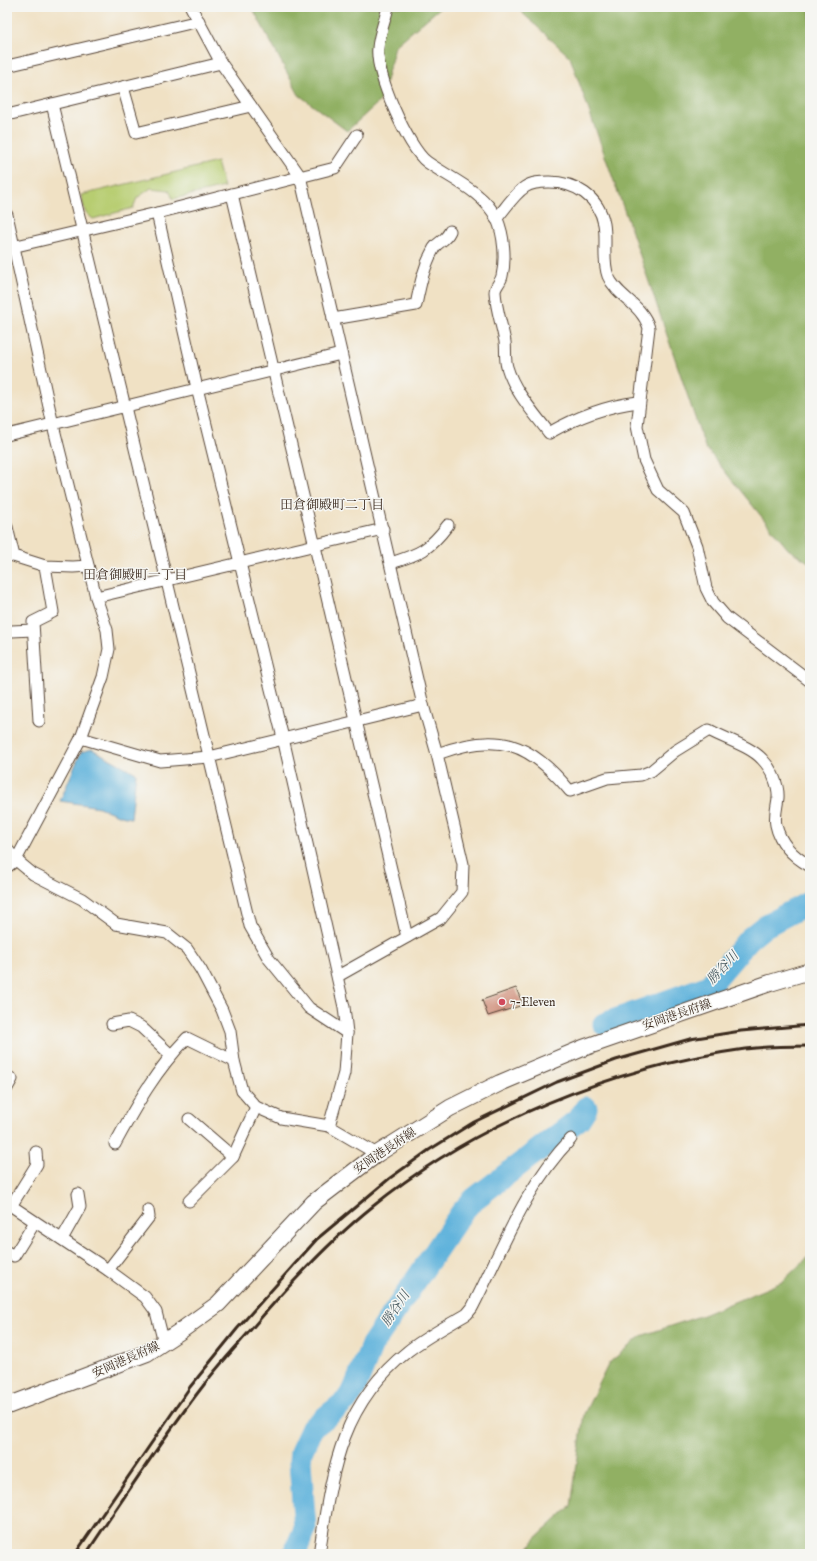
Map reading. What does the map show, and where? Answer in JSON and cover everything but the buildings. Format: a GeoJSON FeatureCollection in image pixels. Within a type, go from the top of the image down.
{"type":"FeatureCollection","features":[{"type":"Feature","properties":{"kind":"main road","name":"安岡港長府線"},"geometry":{"type":"LineString","coordinates":[[7,1406],[111,1368],[147,1353],[164,1343],[218,1304],[314,1202],[377,1154],[450,1108],[500,1083],[589,1046],[770,983],[810,971]]}},
{"type":"Feature","properties":{"kind":"street"},"geometry":{"type":"LineString","coordinates":[[191,7],[221,63],[300,176],[423,705],[437,754],[462,864],[462,892],[441,918],[338,976]]}},
{"type":"Feature","properties":{"kind":"street"},"geometry":{"type":"LineString","coordinates":[[388,7],[378,49],[381,77],[391,102],[418,154],[462,184],[478,197],[496,219],[502,235],[502,276],[495,290],[498,314],[507,349],[506,364],[521,396],[549,433],[583,416],[621,404],[638,402]]}},
{"type":"Feature","properties":{"kind":"street"},"geometry":{"type":"LineString","coordinates":[[7,66],[199,21]]}},
{"type":"Feature","properties":{"kind":"street"},"geometry":{"type":"LineString","coordinates":[[7,115],[221,63]]}},
{"type":"Feature","properties":{"kind":"street"},"geometry":{"type":"LineString","coordinates":[[123,87],[136,133],[251,106]]}},
{"type":"Feature","properties":{"kind":"street"},"geometry":{"type":"LineString","coordinates":[[52,104],[250,926],[269,959],[309,1008],[347,1033]]}},
{"type":"Feature","properties":{"kind":"street"},"geometry":{"type":"LineString","coordinates":[[10,247],[157,213],[335,168],[357,135]]}},
{"type":"Feature","properties":{"kind":"street"},"geometry":{"type":"LineString","coordinates":[[496,219],[525,187],[541,182],[559,182],[574,186],[585,192],[597,205],[604,224],[606,269],[609,277],[639,309],[647,320],[649,328],[636,426],[644,460],[658,490],[684,513],[697,546],[706,588],[713,602],[727,618],[810,681]]}},
{"type":"Feature","properties":{"kind":"street"},"geometry":{"type":"LineString","coordinates":[[232,194],[407,937]]}},
{"type":"Feature","properties":{"kind":"street"},"geometry":{"type":"LineString","coordinates":[[157,213],[239,564],[283,738],[344,1007],[347,1033],[344,1073],[329,1126]]}},
{"type":"Feature","properties":{"kind":"street"},"geometry":{"type":"LineString","coordinates":[[7,215],[10,247],[88,566],[107,630],[109,649],[103,677],[81,738],[12,864]]}},
{"type":"Feature","properties":{"kind":"street"},"geometry":{"type":"LineString","coordinates":[[333,319],[416,305],[423,273],[434,246],[447,239],[450,231]]}},
{"type":"Feature","properties":{"kind":"street"},"geometry":{"type":"LineString","coordinates":[[7,436],[197,388],[341,354]]}},
{"type":"Feature","properties":{"kind":"street"},"geometry":{"type":"LineString","coordinates":[[390,563],[416,556],[434,543],[448,525]]}},
{"type":"Feature","properties":{"kind":"street"},"geometry":{"type":"LineString","coordinates":[[7,527],[11,555],[45,566],[73,568],[88,566]]}},
{"type":"Feature","properties":{"kind":"street"},"geometry":{"type":"LineString","coordinates":[[96,597],[383,529]]}},
{"type":"Feature","properties":{"kind":"street"},"geometry":{"type":"LineString","coordinates":[[39,721],[33,622],[52,612],[45,566]]}},
{"type":"Feature","properties":{"kind":"street"},"geometry":{"type":"LineString","coordinates":[[12,631],[34,630]]}},
{"type":"Feature","properties":{"kind":"street"},"geometry":{"type":"LineString","coordinates":[[81,738],[160,761],[209,757],[423,705]]}},
{"type":"Feature","properties":{"kind":"street"},"geometry":{"type":"LineString","coordinates":[[437,754],[453,748],[475,743],[493,742],[509,744],[537,757],[554,772],[570,791],[608,778],[641,775],[651,771],[675,751],[709,730],[753,751],[769,767],[778,791],[776,816],[778,832],[783,842],[795,856],[810,866]]}},
{"type":"Feature","properties":{"kind":"street"},"geometry":{"type":"LineString","coordinates":[[7,849],[12,864],[82,899],[116,924],[167,933],[187,949],[201,970],[222,1010],[230,1032],[234,1061],[242,1091],[256,1108],[281,1118],[329,1126],[377,1154]]}},
{"type":"Feature","properties":{"kind":"street"},"geometry":{"type":"LineString","coordinates":[[112,1024],[129,1021],[141,1028],[170,1055]]}},
{"type":"Feature","properties":{"kind":"street"},"geometry":{"type":"LineString","coordinates":[[116,1144],[144,1090],[170,1055],[187,1038],[234,1061]]}},
{"type":"Feature","properties":{"kind":"street"},"geometry":{"type":"LineString","coordinates":[[7,1076],[12,1079],[7,1088]]}},
{"type":"Feature","properties":{"kind":"street"},"geometry":{"type":"LineString","coordinates":[[189,1201],[233,1157],[256,1108]]}},
{"type":"Feature","properties":{"kind":"street"},"geometry":{"type":"LineString","coordinates":[[189,1119],[233,1157]]}},
{"type":"Feature","properties":{"kind":"street"},"geometry":{"type":"LineString","coordinates":[[319,1554],[336,1459],[341,1442],[357,1409],[372,1386],[407,1352],[467,1314],[472,1308],[518,1213],[552,1161],[572,1139]]}},
{"type":"Feature","properties":{"kind":"street"},"geometry":{"type":"LineString","coordinates":[[36,1152],[37,1164],[9,1204],[108,1270],[145,1297],[156,1312],[164,1343]]}},
{"type":"Feature","properties":{"kind":"street"},"geometry":{"type":"LineString","coordinates":[[62,1239],[80,1207],[78,1194]]}},
{"type":"Feature","properties":{"kind":"street"},"geometry":{"type":"LineString","coordinates":[[108,1270],[149,1217],[148,1210]]}},
{"type":"Feature","properties":{"kind":"street"},"geometry":{"type":"LineString","coordinates":[[7,1252],[14,1256],[35,1222]]}},
{"type":"Feature","properties":{"kind":"green space"},"geometry":{"type":"Polygon","coordinates":[[[252,7],[441,7],[395,46],[381,100],[347,131],[299,95],[252,7]]]}},
{"type":"Feature","properties":{"kind":"green space"},"geometry":{"type":"Polygon","coordinates":[[[441,7],[810,7],[810,563],[788,549],[705,447],[633,235],[570,57],[517,8],[441,7]]]}},
{"type":"Feature","properties":{"kind":"green space"},"geometry":{"type":"Polygon","coordinates":[[[217,162],[224,187],[173,199],[169,190],[151,188],[137,198],[133,208],[93,219],[85,212],[81,195],[217,162]]]}},
{"type":"Feature","properties":{"kind":"green space"},"geometry":{"type":"Polygon","coordinates":[[[810,1255],[810,1554],[525,1554],[535,1539],[571,1506],[584,1414],[609,1363],[641,1336],[703,1315],[782,1282],[810,1255]]]}},
{"type":"Feature","properties":{"kind":"water"},"geometry":{"type":"Polygon","coordinates":[[[92,749],[136,773],[131,818],[120,816],[99,807],[60,801],[81,752],[92,749]]]}},
{"type":"Feature","properties":{"kind":"waterway","name":"勝谷川"},"geometry":{"type":"LineString","coordinates":[[604,1024],[709,986],[749,939],[765,926],[810,902]]}},
{"type":"Feature","properties":{"kind":"waterway","name":"勝谷川"},"geometry":{"type":"LineString","coordinates":[[294,1554],[305,1529],[300,1462],[301,1452],[312,1428],[346,1401],[354,1390],[372,1345],[462,1212],[473,1200],[579,1119],[586,1108]]}},
{"type":"Feature","properties":{"kind":"railway"},"geometry":{"type":"LineString","coordinates":[[75,1554],[190,1387],[237,1329],[317,1239],[390,1178],[429,1150],[474,1122],[557,1082],[616,1060],[690,1039],[741,1031],[810,1025]]}},
{"type":"Feature","properties":{"kind":"railway"},"geometry":{"type":"LineString","coordinates":[[86,1554],[172,1427],[225,1359],[292,1283],[323,1251],[355,1221],[412,1177],[456,1149],[501,1124],[596,1084],[646,1069],[695,1057],[753,1048],[810,1046]]}},
{"type":"Feature","properties":{"kind":"place","name":"7-Eleven"},"geometry":{"type":"Point","coordinates":[502,1002]}},
{"type":"Feature","properties":{"kind":"district","name":"田倉御殿町二丁目"},"geometry":{"type":"Point","coordinates":[332,505]}},
{"type":"Feature","properties":{"kind":"district","name":"田倉御殿町一丁目"},"geometry":{"type":"Point","coordinates":[135,575]}}]}
